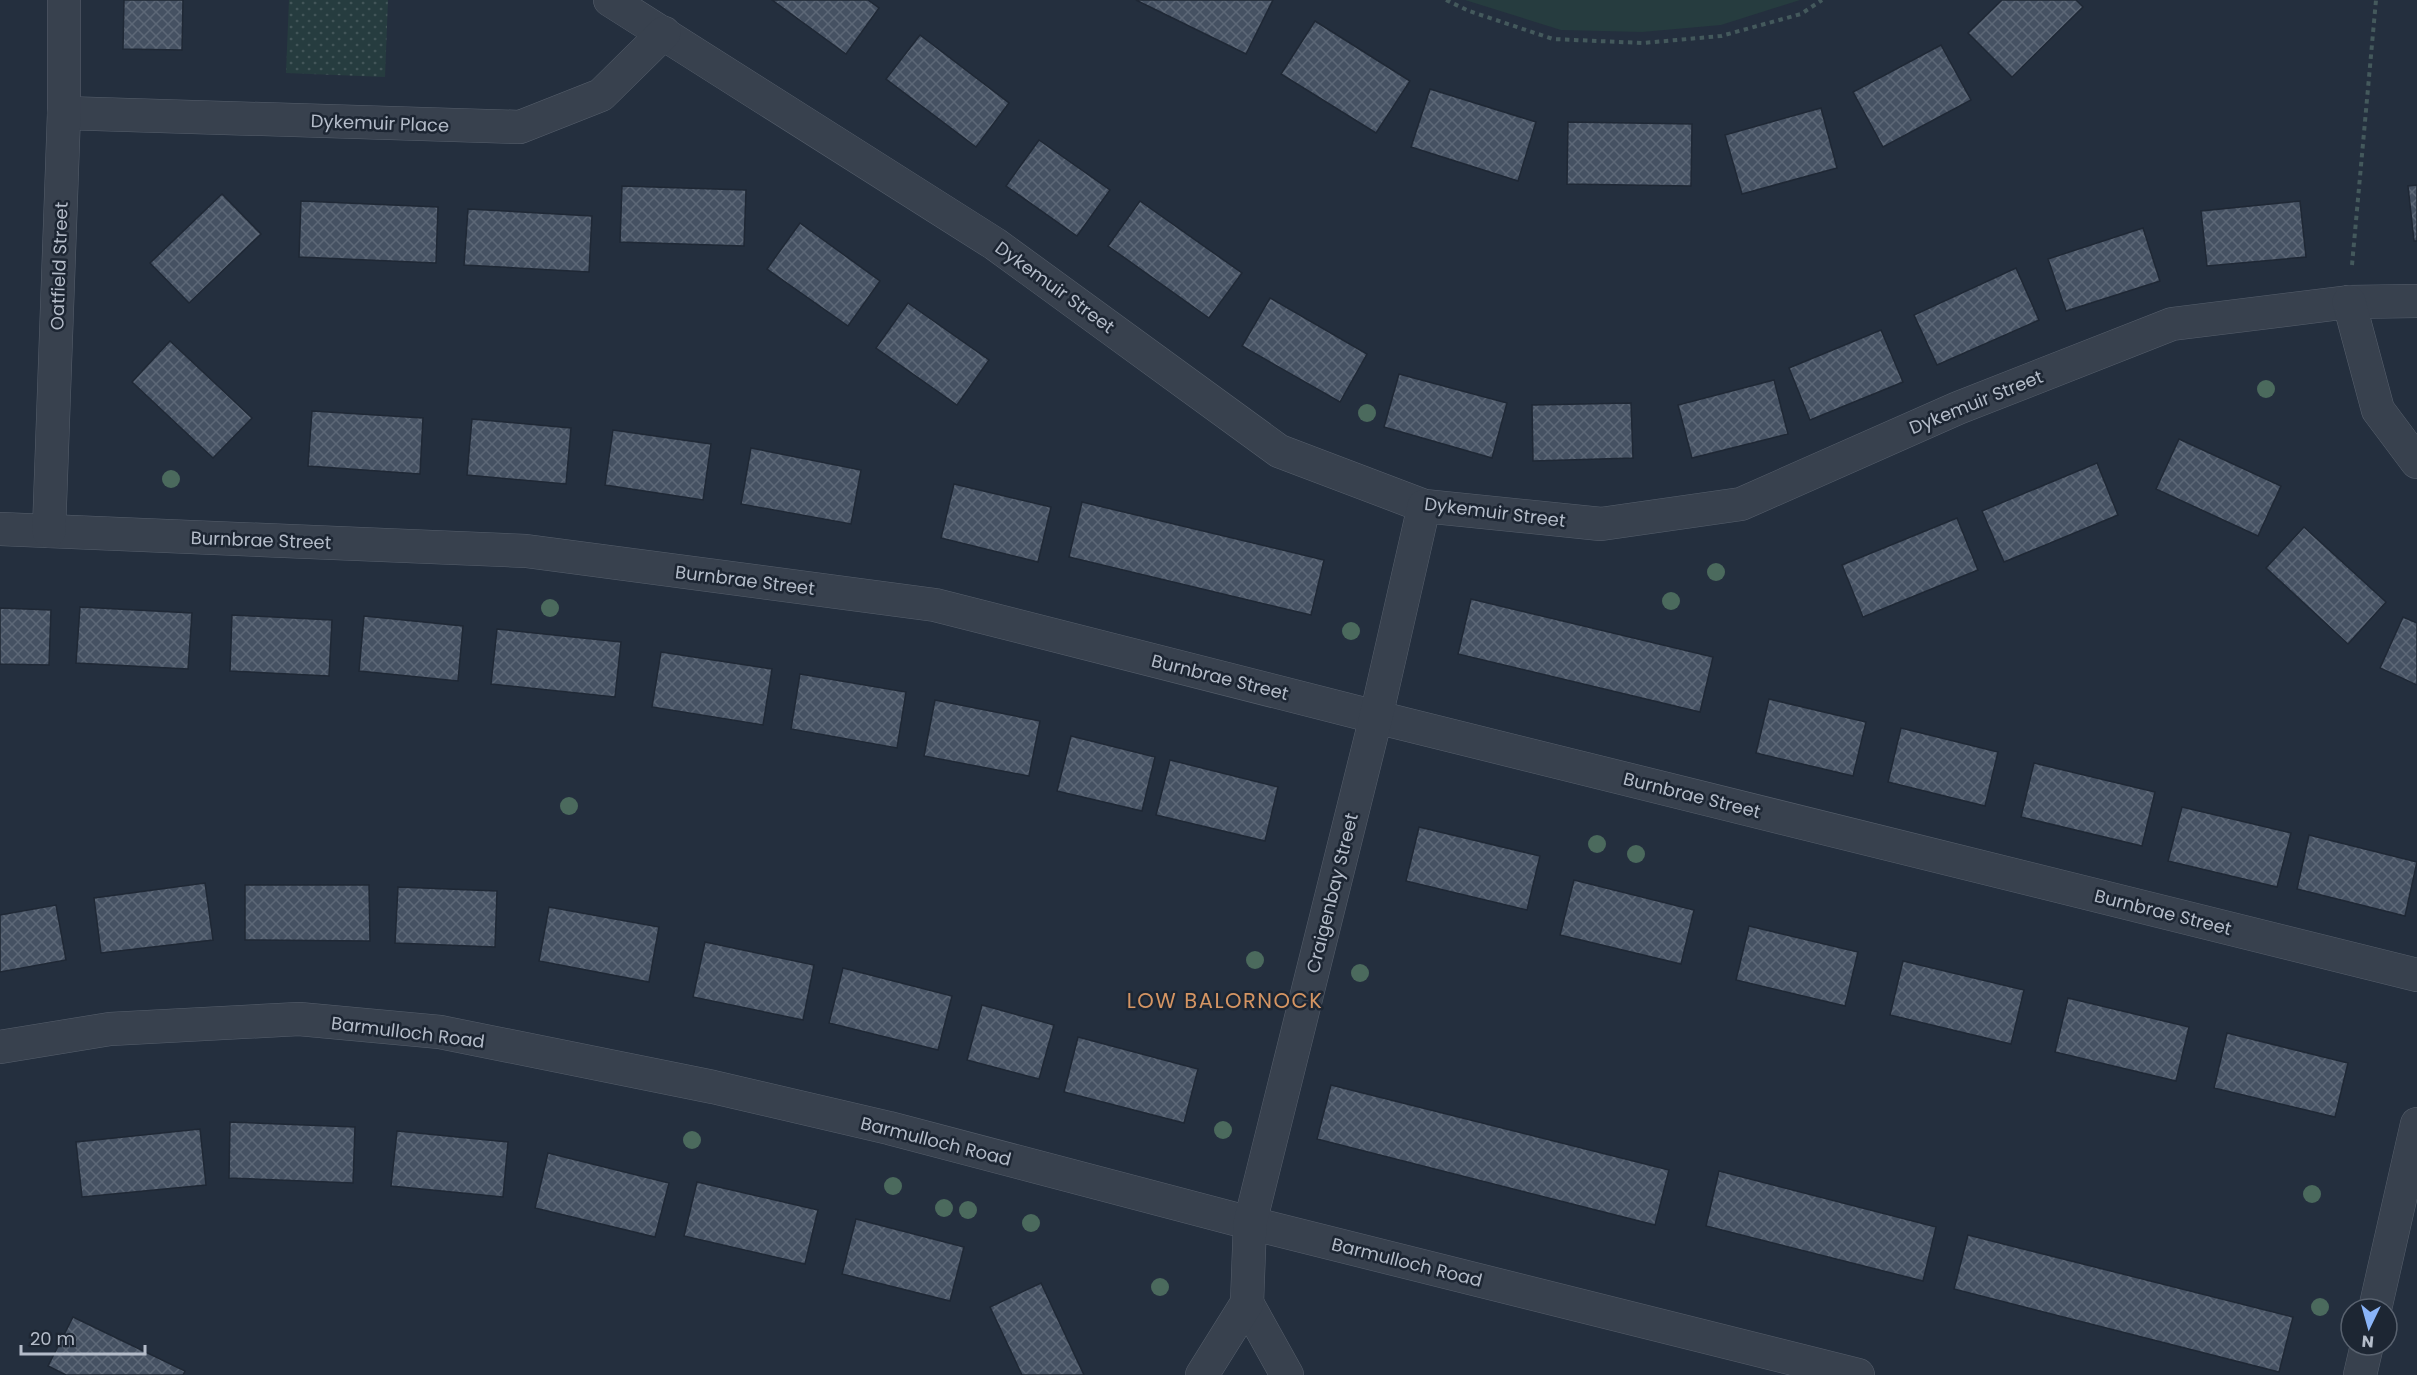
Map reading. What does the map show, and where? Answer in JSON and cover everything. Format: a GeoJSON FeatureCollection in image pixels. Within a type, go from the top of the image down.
{"type":"FeatureCollection","features":[{"type":"Feature","properties":{"kind":"street","name":"Oatfield Street"},"geometry":{"type":"LineString","coordinates":[[49,531],[64,113],[64,0]]}},
{"type":"Feature","properties":{"kind":"street","name":"Dykemuir Street"},"geometry":{"type":"LineString","coordinates":[[610,0],[995,243],[1279,451],[1424,506],[1601,524],[1741,504],[1959,408],[2172,324],[2349,302],[2417,301]]}},
{"type":"Feature","properties":{"kind":"street","name":"Dykemuir Place"},"geometry":{"type":"LineString","coordinates":[[64,113],[520,127],[601,95],[664,33]]}},
{"type":"Feature","properties":{"kind":"street"},"geometry":{"type":"LineString","coordinates":[[2349,302],[2378,410],[2417,462]]}},
{"type":"Feature","properties":{"kind":"street","name":"Craigenbay Street"},"geometry":{"type":"LineString","coordinates":[[1202,1375],[1247,1303],[1250,1223],[1376,717],[1424,506]]}},
{"type":"Feature","properties":{"kind":"street","name":"Burnbrae Street"},"geometry":{"type":"LineString","coordinates":[[0,529],[526,551],[935,604],[1376,717],[2417,975]]}},
{"type":"Feature","properties":{"kind":"street","name":"Barmulloch Road"},"geometry":{"type":"LineString","coordinates":[[0,1047],[110,1029],[299,1018],[440,1032],[735,1092],[889,1128],[1250,1223],[1858,1375]]}},
{"type":"Feature","properties":{"kind":"street"},"geometry":{"type":"LineString","coordinates":[[2378,1297],[2417,1124]]}},
{"type":"Feature","properties":{"kind":"street"},"geometry":{"type":"LineString","coordinates":[[1247,1303],[1287,1375]]}},
{"type":"Feature","properties":{"kind":"street"},"geometry":{"type":"LineString","coordinates":[[2360,1375],[2364,1357]]}},
{"type":"Feature","properties":{"kind":"path"},"geometry":{"type":"LineString","coordinates":[[1446,0],[1469,11],[1553,39],[1643,44],[1721,36],[1802,14],[1822,0]]}},
{"type":"Feature","properties":{"kind":"path"},"geometry":{"type":"LineString","coordinates":[[2349,302],[2376,0]]}},
{"type":"Feature","properties":{"kind":"green space"},"geometry":{"type":"Polygon","coordinates":[[[289,0],[388,0],[385,77],[286,73],[289,0]]]}},
{"type":"Feature","properties":{"kind":"green space"},"geometry":{"type":"Polygon","coordinates":[[[1465,0],[1800,0],[1721,25],[1642,32],[1561,30],[1465,0]]]}},
{"type":"Feature","properties":{"kind":"building"},"geometry":{"type":"Polygon","coordinates":[[[124,0],[183,0],[182,50],[123,49],[124,0]]]}},
{"type":"Feature","properties":{"kind":"building"},"geometry":{"type":"Polygon","coordinates":[[[772,0],[868,0],[879,8],[846,54],[772,0]]]}},
{"type":"Feature","properties":{"kind":"building"},"geometry":{"type":"Polygon","coordinates":[[[1136,0],[1273,0],[1246,54],[1136,0]]]}},
{"type":"Feature","properties":{"kind":"building"},"geometry":{"type":"Polygon","coordinates":[[[2002,0],[2076,0],[2083,7],[2012,77],[1968,33],[2002,0]]]}},
{"type":"Feature","properties":{"kind":"building"},"geometry":{"type":"Polygon","coordinates":[[[1315,21],[1410,81],[1376,133],[1281,74],[1315,21]]]}},
{"type":"Feature","properties":{"kind":"building"},"geometry":{"type":"Polygon","coordinates":[[[920,35],[1009,103],[976,147],[886,79],[920,35]]]}},
{"type":"Feature","properties":{"kind":"building"},"geometry":{"type":"Polygon","coordinates":[[[1941,45],[1971,100],[1883,147],[1853,92],[1941,45]]]}},
{"type":"Feature","properties":{"kind":"building"},"geometry":{"type":"Polygon","coordinates":[[[1430,89],[1536,122],[1518,181],[1411,147],[1430,89]]]}},
{"type":"Feature","properties":{"kind":"building"},"geometry":{"type":"Polygon","coordinates":[[[1821,108],[1837,168],[1742,194],[1725,135],[1821,108]]]}},
{"type":"Feature","properties":{"kind":"building"},"geometry":{"type":"Polygon","coordinates":[[[1568,122],[1692,124],[1691,186],[1567,184],[1568,122]]]}},
{"type":"Feature","properties":{"kind":"building"},"geometry":{"type":"Polygon","coordinates":[[[1039,140],[1110,190],[1077,236],[1006,186],[1039,140]]]}},
{"type":"Feature","properties":{"kind":"building"},"geometry":{"type":"Polygon","coordinates":[[[2417,185],[2417,241],[2414,241],[2408,186],[2417,185]]]}},
{"type":"Feature","properties":{"kind":"building"},"geometry":{"type":"Polygon","coordinates":[[[622,186],[746,190],[744,246],[620,242],[622,186]]]}},
{"type":"Feature","properties":{"kind":"building"},"geometry":{"type":"Polygon","coordinates":[[[222,194],[261,234],[189,303],[150,263],[222,194]]]}},
{"type":"Feature","properties":{"kind":"building"},"geometry":{"type":"Polygon","coordinates":[[[301,201],[438,207],[436,263],[299,257],[301,201]]]}},
{"type":"Feature","properties":{"kind":"building"},"geometry":{"type":"Polygon","coordinates":[[[1140,201],[1242,273],[1209,318],[1108,246],[1140,201]]]}},
{"type":"Feature","properties":{"kind":"building"},"geometry":{"type":"Polygon","coordinates":[[[2300,201],[2306,257],[2207,266],[2201,211],[2300,201]]]}},
{"type":"Feature","properties":{"kind":"building"},"geometry":{"type":"Polygon","coordinates":[[[468,209],[592,216],[589,272],[464,265],[468,209]]]}},
{"type":"Feature","properties":{"kind":"building"},"geometry":{"type":"Polygon","coordinates":[[[800,223],[880,281],[848,326],[767,269],[800,223]]]}},
{"type":"Feature","properties":{"kind":"building"},"geometry":{"type":"Polygon","coordinates":[[[2143,228],[2160,281],[2066,311],[2048,259],[2143,228]]]}},
{"type":"Feature","properties":{"kind":"building"},"geometry":{"type":"Polygon","coordinates":[[[2016,268],[2039,320],[1937,365],[1914,315],[2016,268]]]}},
{"type":"Feature","properties":{"kind":"building"},"geometry":{"type":"Polygon","coordinates":[[[1270,298],[1367,354],[1340,402],[1242,346],[1270,298]]]}},
{"type":"Feature","properties":{"kind":"building"},"geometry":{"type":"Polygon","coordinates":[[[908,303],[989,360],[957,405],[876,348],[908,303]]]}},
{"type":"Feature","properties":{"kind":"building"},"geometry":{"type":"Polygon","coordinates":[[[1881,330],[1903,382],[1810,420],[1789,368],[1881,330]]]}},
{"type":"Feature","properties":{"kind":"building"},"geometry":{"type":"Polygon","coordinates":[[[170,341],[252,418],[213,458],[132,382],[170,341]]]}},
{"type":"Feature","properties":{"kind":"building"},"geometry":{"type":"Polygon","coordinates":[[[1399,374],[1507,403],[1492,458],[1384,427],[1399,374]]]}},
{"type":"Feature","properties":{"kind":"building"},"geometry":{"type":"Polygon","coordinates":[[[1774,380],[1788,434],[1692,458],[1678,405],[1774,380]]]}},
{"type":"Feature","properties":{"kind":"building"},"geometry":{"type":"Polygon","coordinates":[[[1631,403],[1633,458],[1533,461],[1532,405],[1631,403]]]}},
{"type":"Feature","properties":{"kind":"building"},"geometry":{"type":"Polygon","coordinates":[[[312,411],[423,418],[420,474],[308,466],[312,411]]]}},
{"type":"Feature","properties":{"kind":"building"},"geometry":{"type":"Polygon","coordinates":[[[472,419],[571,428],[566,484],[467,475],[472,419]]]}},
{"type":"Feature","properties":{"kind":"building"},"geometry":{"type":"Polygon","coordinates":[[[613,430],[711,444],[703,500],[605,485],[613,430]]]}},
{"type":"Feature","properties":{"kind":"building"},"geometry":{"type":"Polygon","coordinates":[[[2179,439],[2281,486],[2258,536],[2156,489],[2179,439]]]}},
{"type":"Feature","properties":{"kind":"building"},"geometry":{"type":"Polygon","coordinates":[[[751,448],[861,470],[851,524],[741,504],[751,448]]]}},
{"type":"Feature","properties":{"kind":"building"},"geometry":{"type":"Polygon","coordinates":[[[2097,463],[2118,515],[2004,562],[1982,511],[2097,463]]]}},
{"type":"Feature","properties":{"kind":"building"},"geometry":{"type":"Polygon","coordinates":[[[954,484],[1051,507],[1038,562],[941,538],[954,484]]]}},
{"type":"Feature","properties":{"kind":"building"},"geometry":{"type":"Polygon","coordinates":[[[1082,502],[1324,560],[1311,615],[1069,557],[1082,502]]]}},
{"type":"Feature","properties":{"kind":"building"},"geometry":{"type":"Polygon","coordinates":[[[1957,518],[1978,570],[1863,617],[1842,565],[1957,518]]]}},
{"type":"Feature","properties":{"kind":"building"},"geometry":{"type":"Polygon","coordinates":[[[2304,527],[2386,602],[2348,644],[2266,568],[2304,527]]]}},
{"type":"Feature","properties":{"kind":"building"},"geometry":{"type":"Polygon","coordinates":[[[1471,599],[1713,657],[1700,712],[1458,654],[1471,599]]]}},
{"type":"Feature","properties":{"kind":"building"},"geometry":{"type":"Polygon","coordinates":[[[80,607],[192,613],[188,669],[76,663],[80,607]]]}},
{"type":"Feature","properties":{"kind":"building"},"geometry":{"type":"Polygon","coordinates":[[[0,608],[51,610],[49,665],[0,664],[0,608]]]}},
{"type":"Feature","properties":{"kind":"building"},"geometry":{"type":"Polygon","coordinates":[[[232,615],[332,620],[329,676],[230,671],[232,615]]]}},
{"type":"Feature","properties":{"kind":"building"},"geometry":{"type":"Polygon","coordinates":[[[364,616],[463,626],[458,681],[359,671],[364,616]]]}},
{"type":"Feature","properties":{"kind":"building"},"geometry":{"type":"Polygon","coordinates":[[[2403,617],[2417,623],[2417,685],[2380,668],[2403,617]]]}},
{"type":"Feature","properties":{"kind":"building"},"geometry":{"type":"Polygon","coordinates":[[[497,629],[621,642],[615,697],[491,684],[497,629]]]}},
{"type":"Feature","properties":{"kind":"building"},"geometry":{"type":"Polygon","coordinates":[[[661,652],[772,669],[763,725],[652,707],[661,652]]]}},
{"type":"Feature","properties":{"kind":"building"},"geometry":{"type":"Polygon","coordinates":[[[800,674],[906,692],[897,748],[791,729],[800,674]]]}},
{"type":"Feature","properties":{"kind":"building"},"geometry":{"type":"Polygon","coordinates":[[[1769,699],[1866,722],[1853,776],[1756,753],[1769,699]]]}},
{"type":"Feature","properties":{"kind":"building"},"geometry":{"type":"Polygon","coordinates":[[[935,700],[1040,721],[1029,776],[924,756],[935,700]]]}},
{"type":"Feature","properties":{"kind":"building"},"geometry":{"type":"Polygon","coordinates":[[[1901,728],[1998,752],[1985,806],[1888,782],[1901,728]]]}},
{"type":"Feature","properties":{"kind":"building"},"geometry":{"type":"Polygon","coordinates":[[[1071,736],[1155,757],[1142,811],[1057,791],[1071,736]]]}},
{"type":"Feature","properties":{"kind":"building"},"geometry":{"type":"Polygon","coordinates":[[[1170,760],[1278,787],[1265,841],[1156,815],[1170,760]]]}},
{"type":"Feature","properties":{"kind":"building"},"geometry":{"type":"Polygon","coordinates":[[[2034,763],[2155,792],[2142,846],[2021,817],[2034,763]]]}},
{"type":"Feature","properties":{"kind":"building"},"geometry":{"type":"Polygon","coordinates":[[[2182,807],[2291,833],[2277,887],[2168,861],[2182,807]]]}},
{"type":"Feature","properties":{"kind":"building"},"geometry":{"type":"Polygon","coordinates":[[[1419,827],[1540,856],[1527,910],[1406,881],[1419,827]]]}},
{"type":"Feature","properties":{"kind":"building"},"geometry":{"type":"Polygon","coordinates":[[[2309,835],[2417,862],[2405,916],[2297,889],[2309,835]]]}},
{"type":"Feature","properties":{"kind":"building"},"geometry":{"type":"Polygon","coordinates":[[[1574,880],[1694,910],[1681,964],[1560,935],[1574,880]]]}},
{"type":"Feature","properties":{"kind":"building"},"geometry":{"type":"Polygon","coordinates":[[[205,883],[213,940],[101,953],[94,898],[205,883]]]}},
{"type":"Feature","properties":{"kind":"building"},"geometry":{"type":"Polygon","coordinates":[[[245,885],[369,885],[370,941],[245,940],[245,885]]]}},
{"type":"Feature","properties":{"kind":"building"},"geometry":{"type":"Polygon","coordinates":[[[398,887],[497,891],[495,947],[395,943],[398,887]]]}},
{"type":"Feature","properties":{"kind":"building"},"geometry":{"type":"Polygon","coordinates":[[[56,905],[66,960],[0,972],[0,915],[56,905]]]}},
{"type":"Feature","properties":{"kind":"building"},"geometry":{"type":"Polygon","coordinates":[[[549,907],[659,927],[649,982],[539,961],[549,907]]]}},
{"type":"Feature","properties":{"kind":"building"},"geometry":{"type":"Polygon","coordinates":[[[1749,926],[1858,952],[1845,1006],[1736,980],[1749,926]]]}},
{"type":"Feature","properties":{"kind":"building"},"geometry":{"type":"Polygon","coordinates":[[[705,942],[814,965],[803,1020],[693,997],[705,942]]]}},
{"type":"Feature","properties":{"kind":"building"},"geometry":{"type":"Polygon","coordinates":[[[1903,961],[2024,990],[2011,1044],[1890,1015],[1903,961]]]}},
{"type":"Feature","properties":{"kind":"building"},"geometry":{"type":"Polygon","coordinates":[[[843,968],[952,996],[938,1050],[829,1023],[843,968]]]}},
{"type":"Feature","properties":{"kind":"building"},"geometry":{"type":"Polygon","coordinates":[[[2068,998],[2189,1027],[2176,1081],[2055,1052],[2068,998]]]}},
{"type":"Feature","properties":{"kind":"building"},"geometry":{"type":"Polygon","coordinates":[[[982,1005],[1054,1025],[1039,1079],[967,1060],[982,1005]]]}},
{"type":"Feature","properties":{"kind":"building"},"geometry":{"type":"Polygon","coordinates":[[[2227,1033],[2348,1063],[2335,1117],[2214,1088],[2227,1033]]]}},
{"type":"Feature","properties":{"kind":"building"},"geometry":{"type":"Polygon","coordinates":[[[1078,1037],[1198,1069],[1184,1123],[1064,1092],[1078,1037]]]}},
{"type":"Feature","properties":{"kind":"building"},"geometry":{"type":"Polygon","coordinates":[[[1331,1085],[1669,1170],[1655,1225],[1317,1139],[1331,1085]]]}},
{"type":"Feature","properties":{"kind":"building"},"geometry":{"type":"Polygon","coordinates":[[[230,1122],[355,1127],[353,1183],[229,1178],[230,1122]]]}},
{"type":"Feature","properties":{"kind":"building"},"geometry":{"type":"Polygon","coordinates":[[[200,1129],[206,1185],[82,1197],[76,1142],[200,1129]]]}},
{"type":"Feature","properties":{"kind":"building"},"geometry":{"type":"Polygon","coordinates":[[[397,1131],[508,1142],[503,1197],[391,1186],[397,1131]]]}},
{"type":"Feature","properties":{"kind":"building"},"geometry":{"type":"Polygon","coordinates":[[[548,1153],[669,1183],[655,1237],[535,1208],[548,1153]]]}},
{"type":"Feature","properties":{"kind":"building"},"geometry":{"type":"Polygon","coordinates":[[[1719,1171],[1936,1227],[1923,1281],[1706,1226],[1719,1171]]]}},
{"type":"Feature","properties":{"kind":"building"},"geometry":{"type":"Polygon","coordinates":[[[697,1182],[818,1210],[805,1264],[684,1236],[697,1182]]]}},
{"type":"Feature","properties":{"kind":"building"},"geometry":{"type":"Polygon","coordinates":[[[856,1219],[964,1247],[950,1301],[842,1274],[856,1219]]]}},
{"type":"Feature","properties":{"kind":"building"},"geometry":{"type":"Polygon","coordinates":[[[1968,1235],[2293,1317],[2279,1372],[1954,1289],[1968,1235]]]}},
{"type":"Feature","properties":{"kind":"building"},"geometry":{"type":"Polygon","coordinates":[[[1041,1283],[1084,1375],[1022,1375],[990,1307],[1041,1283]]]}},
{"type":"Feature","properties":{"kind":"building"},"geometry":{"type":"Polygon","coordinates":[[[73,1317],[185,1371],[183,1375],[66,1375],[48,1366],[73,1317]]]}},
{"type":"Feature","properties":{"kind":"district","name":"LOW BALORNOCK"},"geometry":{"type":"Point","coordinates":[1225,1000]}}]}
